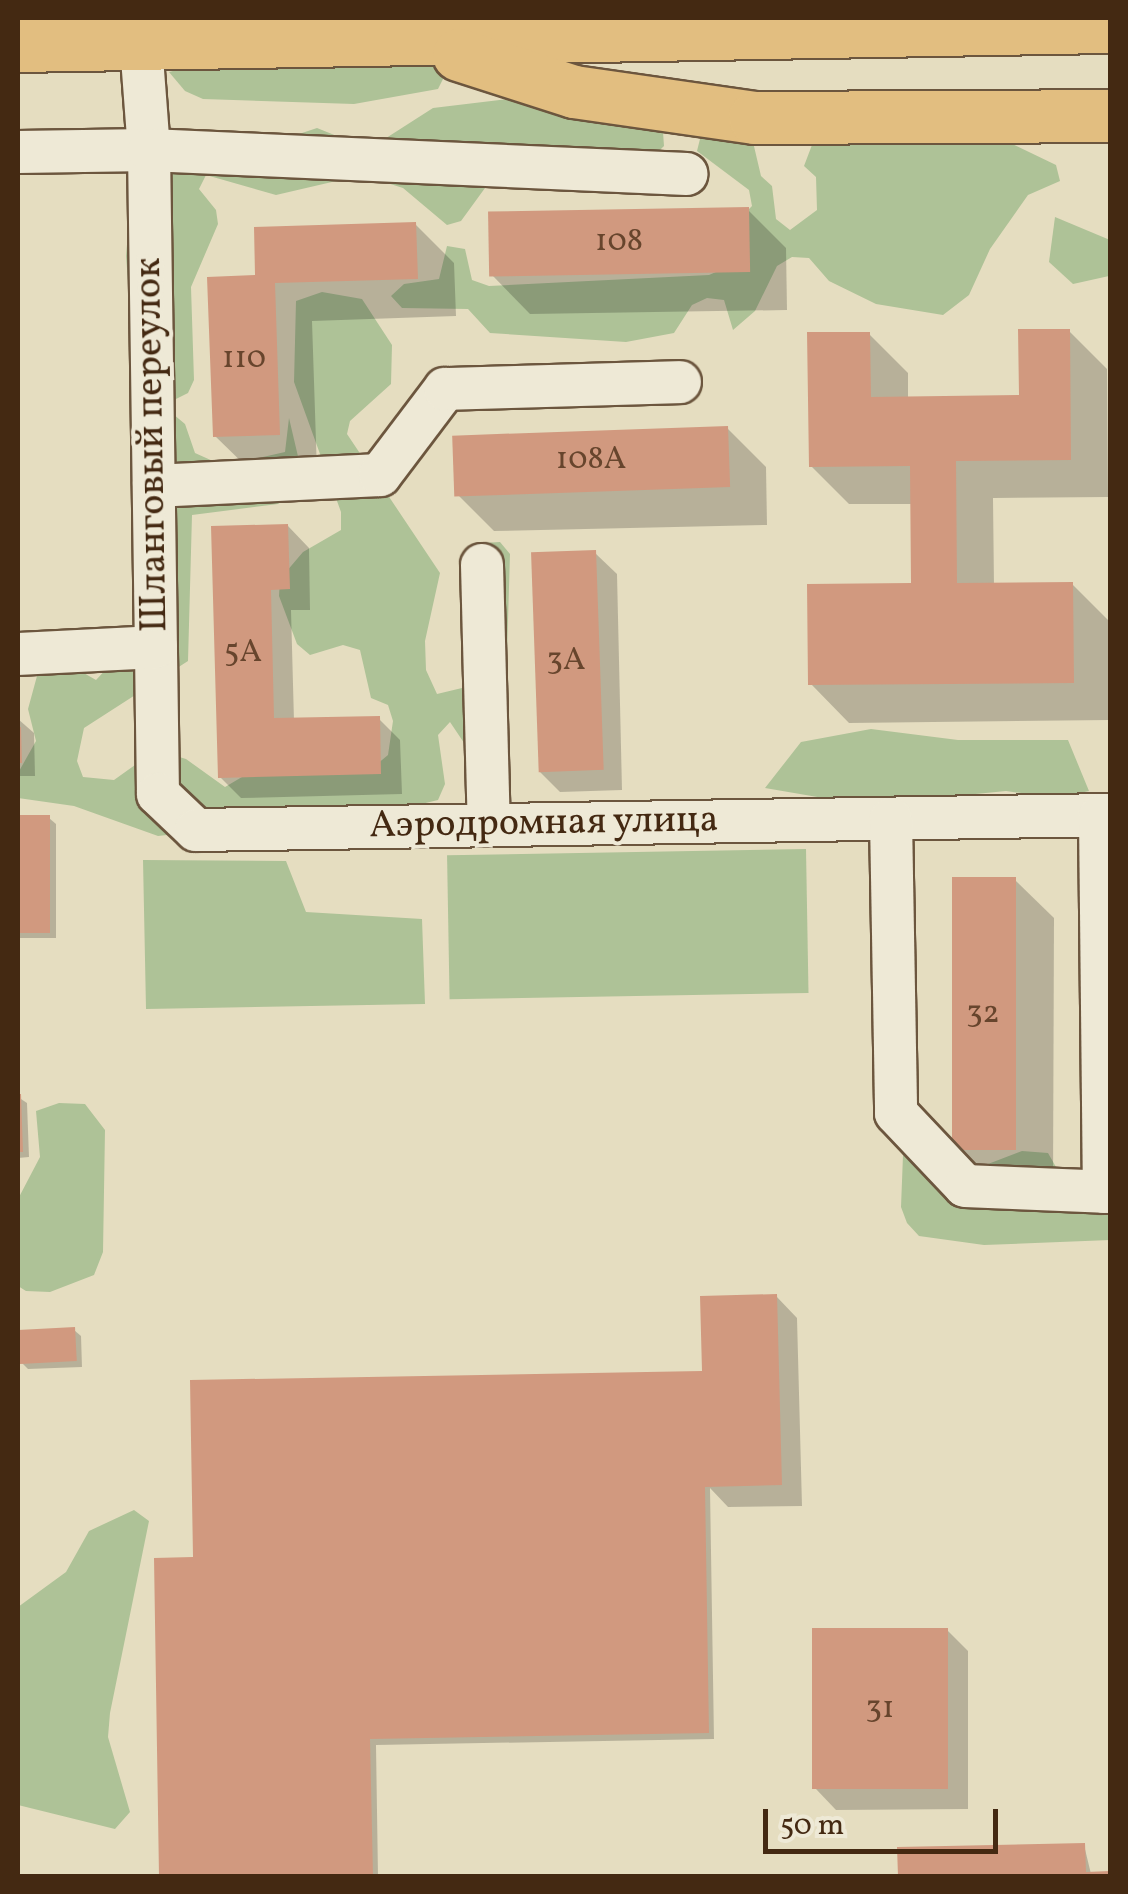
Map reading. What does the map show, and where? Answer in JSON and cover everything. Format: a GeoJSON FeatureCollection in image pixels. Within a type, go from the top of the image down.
{"type":"FeatureCollection","features":[{"type":"Feature","properties":{"kind":"main road"},"geometry":{"type":"LineString","coordinates":[[18,46],[1110,27]]}},
{"type":"Feature","properties":{"kind":"main road"},"geometry":{"type":"LineString","coordinates":[[358,40],[480,58],[574,92],[668,110],[755,118],[1110,116]]}},
{"type":"Feature","properties":{"kind":"street","name":"Шланговый переулок"},"geometry":{"type":"LineString","coordinates":[[140,44],[149,150],[158,794],[196,830]]}},
{"type":"Feature","properties":{"kind":"street"},"geometry":{"type":"LineString","coordinates":[[18,152],[149,150],[686,174]]}},
{"type":"Feature","properties":{"kind":"street"},"geometry":{"type":"LineString","coordinates":[[154,486],[380,475],[445,390],[680,382]]}},
{"type":"Feature","properties":{"kind":"street"},"geometry":{"type":"LineString","coordinates":[[482,565],[489,825]]}},
{"type":"Feature","properties":{"kind":"street"},"geometry":{"type":"LineString","coordinates":[[18,654],[156,647]]}},
{"type":"Feature","properties":{"kind":"street"},"geometry":{"type":"LineString","coordinates":[[892,819],[896,1113],[965,1186],[1108,1192],[1106,816]]}},
{"type":"Feature","properties":{"kind":"street","name":"Аэродромная улица"},"geometry":{"type":"LineString","coordinates":[[196,830],[1106,816]]}},
{"type":"Feature","properties":{"kind":"green space"},"geometry":{"type":"Polygon","coordinates":[[[411,56],[447,71],[438,89],[354,104],[203,99],[185,91],[169,72],[224,58],[411,56]]]}},
{"type":"Feature","properties":{"kind":"green space"},"geometry":{"type":"Polygon","coordinates":[[[525,97],[663,132],[664,146],[621,188],[493,177],[461,221],[447,225],[403,188],[362,175],[276,195],[206,175],[199,189],[216,210],[218,224],[191,287],[194,380],[188,393],[162,406],[137,393],[126,256],[136,136],[152,129],[231,133],[266,145],[317,128],[369,149],[433,108],[525,97]]]}},
{"type":"Feature","properties":{"kind":"green space"},"geometry":{"type":"Polygon","coordinates":[[[701,135],[753,142],[761,176],[772,186],[776,219],[790,230],[817,210],[816,177],[804,166],[815,137],[1008,142],[1056,165],[1060,181],[1028,195],[990,249],[969,295],[943,315],[876,304],[829,281],[809,258],[792,257],[777,266],[755,311],[733,330],[724,300],[707,298],[692,305],[674,333],[626,342],[490,333],[468,309],[402,308],[391,296],[404,284],[439,279],[447,246],[465,249],[472,280],[489,286],[709,275],[725,268],[738,220],[752,206],[749,190],[697,151],[701,135]]]}},
{"type":"Feature","properties":{"kind":"green space"},"geometry":{"type":"Polygon","coordinates":[[[1055,217],[1110,240],[1109,276],[1073,284],[1049,262],[1055,217]]]}},
{"type":"Feature","properties":{"kind":"green space"},"geometry":{"type":"Polygon","coordinates":[[[322,292],[362,299],[392,345],[391,384],[350,421],[347,434],[440,573],[425,641],[426,670],[437,694],[462,688],[463,587],[474,556],[483,543],[500,542],[510,554],[505,720],[510,786],[503,801],[450,722],[438,735],[445,784],[438,800],[405,808],[158,836],[74,806],[18,798],[18,773],[36,741],[28,709],[37,676],[68,664],[96,680],[144,629],[173,414],[185,424],[195,453],[224,466],[285,452],[289,418],[304,482],[278,504],[192,515],[188,661],[84,728],[77,761],[83,777],[114,780],[156,750],[186,759],[225,787],[283,753],[376,765],[388,755],[393,721],[388,705],[371,698],[360,650],[343,645],[310,655],[297,644],[279,596],[280,579],[303,552],[341,530],[341,512],[294,382],[296,301],[322,292]]]}},
{"type":"Feature","properties":{"kind":"green space"},"geometry":{"type":"Polygon","coordinates":[[[871,729],[958,740],[1068,740],[1089,791],[1057,798],[1006,791],[864,805],[765,788],[801,742],[871,729]]]}},
{"type":"Feature","properties":{"kind":"green space"},"geometry":{"type":"Polygon","coordinates":[[[806,849],[809,993],[450,999],[447,855],[806,849]]]}},
{"type":"Feature","properties":{"kind":"green space"},"geometry":{"type":"Polygon","coordinates":[[[143,860],[286,861],[306,912],[422,919],[425,1004],[146,1009],[143,860]]]}},
{"type":"Feature","properties":{"kind":"green space"},"geometry":{"type":"Polygon","coordinates":[[[59,1103],[85,1104],[105,1130],[103,1252],[94,1275],[50,1292],[26,1291],[18,1286],[18,1199],[40,1157],[36,1111],[59,1103]]]}},
{"type":"Feature","properties":{"kind":"green space"},"geometry":{"type":"Polygon","coordinates":[[[1022,1151],[1048,1153],[1064,1181],[1110,1201],[1110,1240],[984,1245],[919,1236],[907,1223],[901,1207],[903,1155],[940,1188],[965,1186],[988,1164],[1022,1151]]]}},
{"type":"Feature","properties":{"kind":"green space"},"geometry":{"type":"Polygon","coordinates":[[[134,1510],[149,1521],[110,1713],[108,1737],[130,1812],[115,1829],[18,1805],[18,1607],[66,1572],[89,1531],[134,1510]]]}},
{"type":"Feature","properties":{"kind":"building"},"geometry":{"type":"Polygon","coordinates":[[[749,207],[750,272],[489,277],[488,212],[749,207]]]}},
{"type":"Feature","properties":{"kind":"building"},"geometry":{"type":"Polygon","coordinates":[[[416,222],[418,279],[275,283],[280,435],[213,437],[207,277],[255,275],[254,227],[416,222]]]}},
{"type":"Feature","properties":{"kind":"building"},"geometry":{"type":"Polygon","coordinates":[[[1018,329],[1070,329],[1071,460],[956,461],[957,583],[1073,582],[1074,683],[808,685],[807,584],[911,583],[910,466],[809,467],[807,332],[870,332],[871,397],[1019,395],[1018,329]]]}},
{"type":"Feature","properties":{"kind":"building"},"geometry":{"type":"Polygon","coordinates":[[[728,426],[730,487],[454,497],[452,436],[728,426]]]}},
{"type":"Feature","properties":{"kind":"building"},"geometry":{"type":"Polygon","coordinates":[[[288,524],[290,589],[271,590],[274,718],[380,716],[381,774],[218,778],[211,526],[288,524]]]}},
{"type":"Feature","properties":{"kind":"building"},"geometry":{"type":"Polygon","coordinates":[[[596,550],[604,770],[539,772],[531,552],[596,550]]]}},
{"type":"Feature","properties":{"kind":"building"},"geometry":{"type":"Polygon","coordinates":[[[21,727],[22,763],[18,763],[21,727]]]}},
{"type":"Feature","properties":{"kind":"building"},"geometry":{"type":"Polygon","coordinates":[[[18,815],[50,815],[50,933],[18,933],[18,815]]]}},
{"type":"Feature","properties":{"kind":"building"},"geometry":{"type":"Polygon","coordinates":[[[952,877],[1016,877],[1016,1150],[952,1150],[952,877]]]}},
{"type":"Feature","properties":{"kind":"building"},"geometry":{"type":"Polygon","coordinates":[[[21,1094],[23,1152],[18,1152],[21,1094]]]}},
{"type":"Feature","properties":{"kind":"building"},"geometry":{"type":"Polygon","coordinates":[[[777,1294],[782,1485],[705,1487],[709,1733],[370,1739],[373,1876],[159,1876],[154,1558],[193,1557],[190,1380],[702,1371],[700,1296],[777,1294]]]}},
{"type":"Feature","properties":{"kind":"building"},"geometry":{"type":"Polygon","coordinates":[[[75,1327],[77,1361],[20,1364],[18,1330],[75,1327]]]}},
{"type":"Feature","properties":{"kind":"building"},"geometry":{"type":"Polygon","coordinates":[[[812,1628],[948,1628],[948,1789],[812,1789],[812,1628]]]}},
{"type":"Feature","properties":{"kind":"building"},"geometry":{"type":"Polygon","coordinates":[[[1085,1843],[1086,1872],[1110,1871],[1110,1876],[898,1876],[897,1847],[1085,1843]]]}}]}
